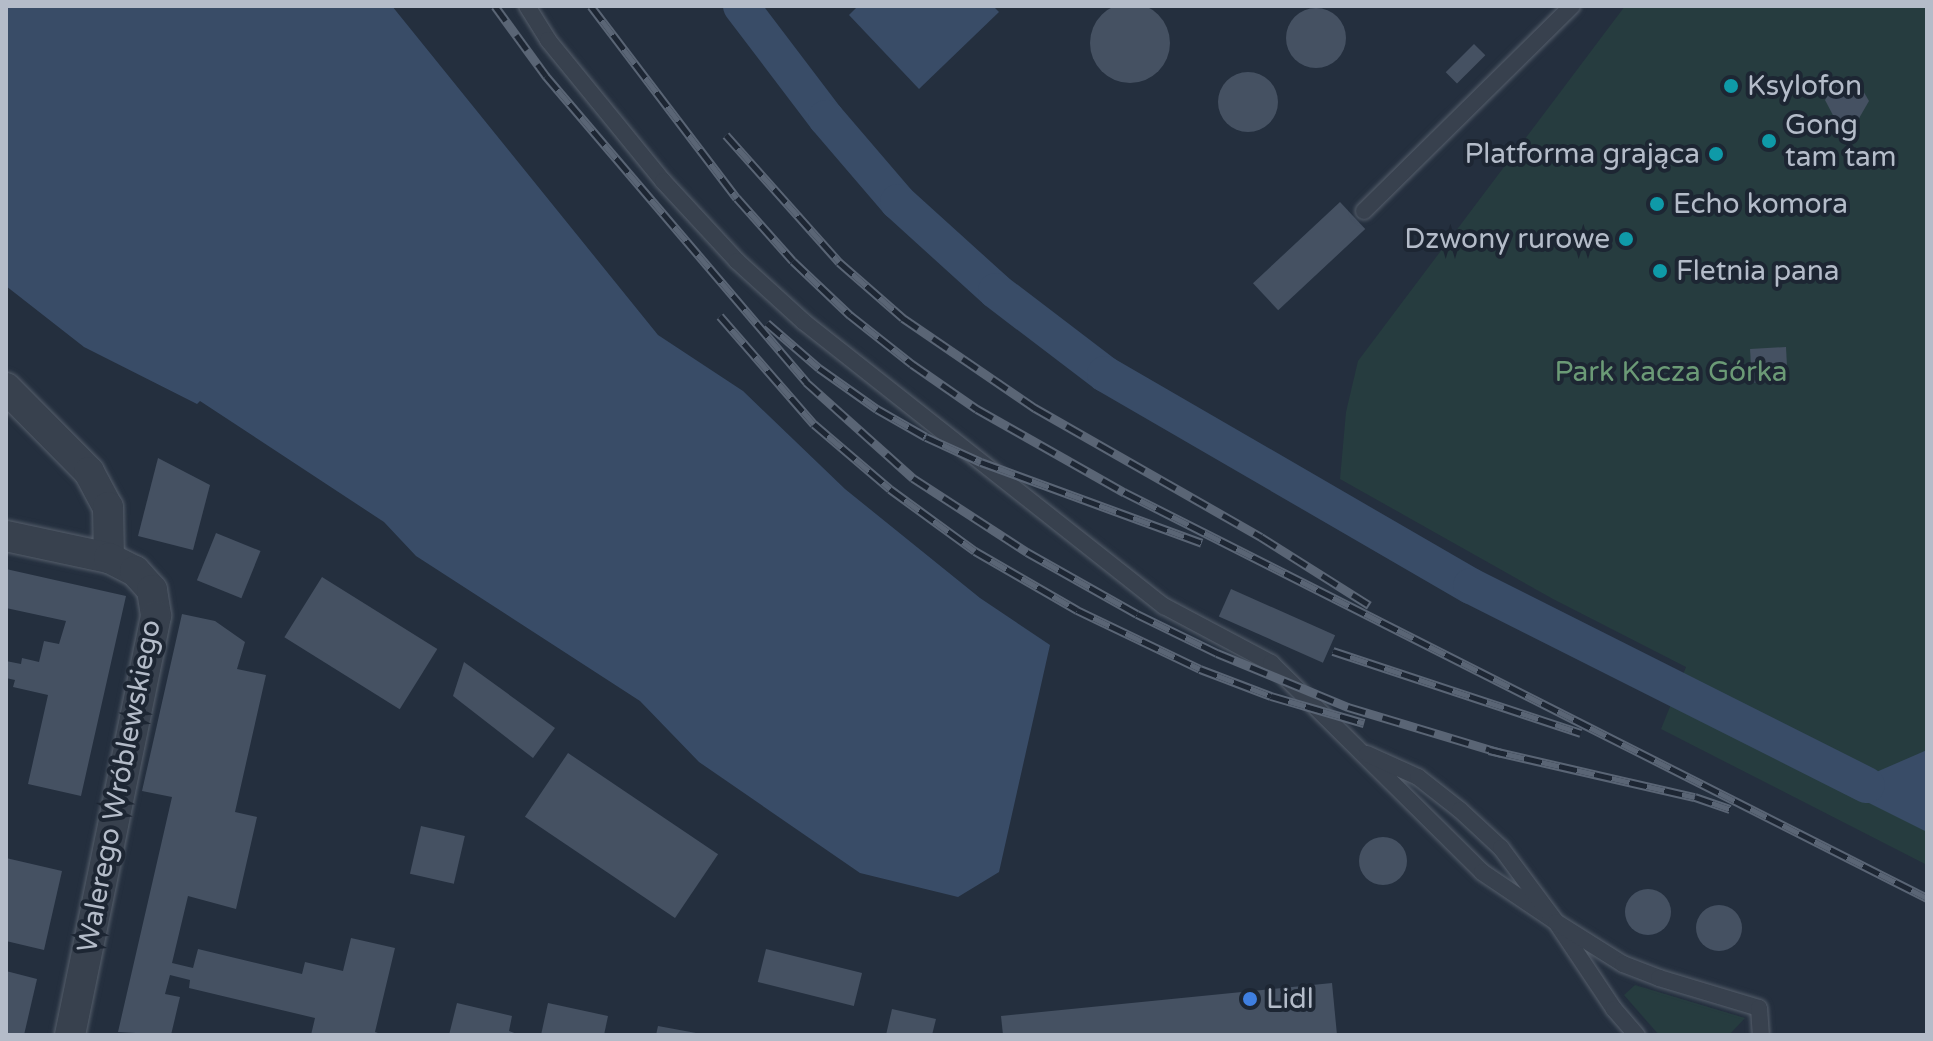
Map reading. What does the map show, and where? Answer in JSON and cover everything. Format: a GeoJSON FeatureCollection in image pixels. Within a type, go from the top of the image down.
{"type":"FeatureCollection","features":[{"type":"Feature","properties":{"kind":"street"},"geometry":{"type":"LineString","coordinates":[[6,388],[89,472],[108,507],[109,558],[6,536]]}},
{"type":"Feature","properties":{"kind":"street","name":"Walerego Wróblewskiego"},"geometry":{"type":"LineString","coordinates":[[70,1035],[156,616],[152,590],[135,571],[109,558]]}},
{"type":"Feature","properties":{"kind":"lane"},"geometry":{"type":"LineString","coordinates":[[527,6],[548,40],[663,181],[737,261],[804,322],[1164,606],[1271,663],[1482,872],[1623,964],[1759,1008],[1761,1035]]}},
{"type":"Feature","properties":{"kind":"lane"},"geometry":{"type":"LineString","coordinates":[[1364,211],[1572,6]]}},
{"type":"Feature","properties":{"kind":"lane"},"geometry":{"type":"LineString","coordinates":[[1358,751],[1418,777],[1501,848],[1556,922],[1614,1009],[1637,1035]]}},
{"type":"Feature","properties":{"kind":"green space","name":"Park Kacza Górka"},"geometry":{"type":"Polygon","coordinates":[[[1625,6],[1927,6],[1927,865],[1661,729],[1686,667],[1553,599],[1340,479],[1346,412],[1358,361],[1625,6]]]}},
{"type":"Feature","properties":{"kind":"green space"},"geometry":{"type":"Polygon","coordinates":[[[1635,985],[1745,1018],[1729,1035],[1659,1035],[1624,995],[1635,985]]]}},
{"type":"Feature","properties":{"kind":"water"},"geometry":{"type":"Polygon","coordinates":[[[6,6],[392,6],[658,335],[743,391],[845,489],[980,598],[1050,645],[999,872],[958,897],[860,873],[699,762],[640,701],[416,556],[384,522],[200,401],[197,404],[84,347],[6,286],[6,6]]]}},
{"type":"Feature","properties":{"kind":"water"},"geometry":{"type":"Polygon","coordinates":[[[858,6],[993,6],[999,12],[919,89],[849,15],[858,6]]]}},
{"type":"Feature","properties":{"kind":"water"},"geometry":{"type":"Polygon","coordinates":[[[1927,750],[1927,832],[1859,798],[1874,773],[1927,750]]]}},
{"type":"Feature","properties":{"kind":"building"},"geometry":{"type":"Polygon","coordinates":[[[1130,3],[1145,6],[1158,15],[1167,28],[1170,43],[1167,58],[1158,71],[1145,80],[1130,83],[1115,80],[1102,71],[1093,58],[1090,43],[1093,28],[1102,15],[1115,6],[1130,3]]]}},
{"type":"Feature","properties":{"kind":"building"},"geometry":{"type":"Polygon","coordinates":[[[1316,8],[1327,10],[1337,17],[1344,27],[1344,49],[1337,59],[1327,66],[1316,68],[1305,66],[1295,59],[1288,49],[1286,38],[1288,27],[1295,17],[1305,10],[1316,8]]]}},
{"type":"Feature","properties":{"kind":"building"},"geometry":{"type":"Polygon","coordinates":[[[1474,44],[1485,55],[1457,84],[1446,72],[1474,44]]]}},
{"type":"Feature","properties":{"kind":"building"},"geometry":{"type":"Polygon","coordinates":[[[1248,72],[1259,74],[1269,81],[1276,91],[1276,113],[1269,123],[1259,130],[1248,132],[1237,130],[1227,123],[1220,113],[1218,102],[1220,91],[1227,81],[1237,74],[1248,72]]]}},
{"type":"Feature","properties":{"kind":"building"},"geometry":{"type":"Polygon","coordinates":[[[1837,81],[1858,82],[1869,101],[1858,120],[1835,119],[1825,100],[1837,81]]]}},
{"type":"Feature","properties":{"kind":"building"},"geometry":{"type":"Polygon","coordinates":[[[1340,202],[1365,229],[1278,310],[1253,283],[1340,202]]]}},
{"type":"Feature","properties":{"kind":"building"},"geometry":{"type":"Polygon","coordinates":[[[1786,347],[1788,381],[1752,383],[1750,349],[1786,347]]]}},
{"type":"Feature","properties":{"kind":"building"},"geometry":{"type":"Polygon","coordinates":[[[158,458],[210,485],[193,550],[138,536],[158,458]]]}},
{"type":"Feature","properties":{"kind":"building"},"geometry":{"type":"Polygon","coordinates":[[[216,533],[261,551],[241,598],[197,580],[216,533]]]}},
{"type":"Feature","properties":{"kind":"building"},"geometry":{"type":"Polygon","coordinates":[[[6,569],[126,596],[81,796],[28,784],[48,695],[13,687],[15,680],[6,678],[6,661],[21,664],[22,658],[39,662],[44,641],[59,644],[66,621],[6,608],[6,569]]]}},
{"type":"Feature","properties":{"kind":"building"},"geometry":{"type":"Polygon","coordinates":[[[322,577],[437,649],[400,709],[284,637],[322,577]]]}},
{"type":"Feature","properties":{"kind":"building"},"geometry":{"type":"Polygon","coordinates":[[[1231,589],[1335,635],[1323,663],[1219,616],[1231,589]]]}},
{"type":"Feature","properties":{"kind":"building"},"geometry":{"type":"Polygon","coordinates":[[[182,614],[215,621],[245,642],[237,669],[266,675],[235,812],[257,817],[236,909],[188,896],[172,963],[193,968],[198,949],[302,974],[305,962],[343,971],[351,938],[395,948],[375,1032],[384,1035],[311,1035],[315,1018],[189,988],[190,980],[170,975],[165,994],[180,997],[171,1035],[118,1032],[172,797],[142,791],[182,614]]]}},
{"type":"Feature","properties":{"kind":"building"},"geometry":{"type":"Polygon","coordinates":[[[464,662],[555,728],[533,758],[453,696],[464,662]]]}},
{"type":"Feature","properties":{"kind":"building"},"geometry":{"type":"Polygon","coordinates":[[[568,753],[718,854],[675,918],[525,817],[568,753]]]}},
{"type":"Feature","properties":{"kind":"building"},"geometry":{"type":"Polygon","coordinates":[[[421,826],[465,836],[454,884],[410,874],[421,826]]]}},
{"type":"Feature","properties":{"kind":"building"},"geometry":{"type":"Polygon","coordinates":[[[1383,837],[1392,838],[1400,844],[1406,852],[1406,870],[1400,878],[1392,884],[1383,885],[1374,884],[1366,878],[1360,870],[1359,861],[1360,852],[1366,844],[1374,838],[1383,837]]]}},
{"type":"Feature","properties":{"kind":"building"},"geometry":{"type":"Polygon","coordinates":[[[6,858],[62,871],[44,950],[6,941],[6,858]]]}},
{"type":"Feature","properties":{"kind":"building"},"geometry":{"type":"Polygon","coordinates":[[[1648,889],[1657,890],[1664,896],[1670,903],[1670,921],[1664,928],[1657,934],[1648,935],[1639,934],[1632,928],[1626,921],[1625,912],[1626,903],[1632,896],[1639,890],[1648,889]]]}},
{"type":"Feature","properties":{"kind":"building"},"geometry":{"type":"Polygon","coordinates":[[[1719,905],[1728,906],[1735,912],[1741,919],[1741,937],[1735,944],[1728,950],[1719,951],[1710,950],[1703,944],[1697,937],[1696,928],[1697,919],[1703,912],[1710,906],[1719,905]]]}},
{"type":"Feature","properties":{"kind":"building"},"geometry":{"type":"Polygon","coordinates":[[[766,949],[862,973],[854,1006],[758,982],[766,949]]]}},
{"type":"Feature","properties":{"kind":"building"},"geometry":{"type":"Polygon","coordinates":[[[6,971],[37,979],[24,1035],[6,1035],[6,971]]]}},
{"type":"Feature","properties":{"kind":"building","name":"Lidl"},"geometry":{"type":"Polygon","coordinates":[[[1332,983],[1337,1035],[1003,1035],[1001,1016],[1332,983]]]}},
{"type":"Feature","properties":{"kind":"building"},"geometry":{"type":"Polygon","coordinates":[[[457,1003],[512,1016],[509,1031],[520,1035],[449,1035],[457,1003]]]}},
{"type":"Feature","properties":{"kind":"building"},"geometry":{"type":"Polygon","coordinates":[[[548,1003],[608,1016],[604,1035],[541,1035],[548,1003]]]}},
{"type":"Feature","properties":{"kind":"building"},"geometry":{"type":"Polygon","coordinates":[[[892,1009],[936,1019],[932,1035],[886,1035],[892,1009]]]}},
{"type":"Feature","properties":{"kind":"building"},"geometry":{"type":"Polygon","coordinates":[[[658,1026],[696,1033],[696,1035],[656,1035],[658,1026]]]}},
{"type":"Feature","properties":{"kind":"waterway"},"geometry":{"type":"LineString","coordinates":[[741,6],[826,118],[898,202],[996,291],[1105,374],[1471,586],[1867,785]]}},
{"type":"Feature","properties":{"kind":"railway"},"geometry":{"type":"LineString","coordinates":[[495,6],[546,76],[806,382],[913,478],[1027,552],[1137,614],[1217,653],[1348,707],[1501,753]]}},
{"type":"Feature","properties":{"kind":"railway"},"geometry":{"type":"LineString","coordinates":[[591,6],[737,198],[793,261],[850,315],[912,364],[977,409],[1124,492],[1927,898]]}},
{"type":"Feature","properties":{"kind":"railway"},"geometry":{"type":"LineString","coordinates":[[726,135],[839,262],[903,318],[1035,408],[1261,537],[1369,605]]}},
{"type":"Feature","properties":{"kind":"railway"},"geometry":{"type":"LineString","coordinates":[[720,316],[814,424],[890,489],[975,551],[1077,610],[1200,669],[1271,696],[1364,723]]}},
{"type":"Feature","properties":{"kind":"railway"},"geometry":{"type":"LineString","coordinates":[[767,323],[819,368],[877,409],[926,437],[981,462],[1202,543]]}},
{"type":"Feature","properties":{"kind":"railway"},"geometry":{"type":"LineString","coordinates":[[1333,651],[1581,733]]}},
{"type":"Feature","properties":{"kind":"railway"},"geometry":{"type":"LineString","coordinates":[[1489,750],[1695,797],[1730,809]]}},
{"type":"Feature","properties":{"kind":"place","name":"Ksylofon"},"geometry":{"type":"Point","coordinates":[1731,86]}},
{"type":"Feature","properties":{"kind":"place","name":"Gong tam tam"},"geometry":{"type":"Point","coordinates":[1769,141]}},
{"type":"Feature","properties":{"kind":"place","name":"Platforma grająca"},"geometry":{"type":"Point","coordinates":[1716,154]}},
{"type":"Feature","properties":{"kind":"place","name":"Echo komora"},"geometry":{"type":"Point","coordinates":[1657,204]}},
{"type":"Feature","properties":{"kind":"place","name":"Dzwony rurowe"},"geometry":{"type":"Point","coordinates":[1626,239]}},
{"type":"Feature","properties":{"kind":"place","name":"Fletnia pana"},"geometry":{"type":"Point","coordinates":[1660,271]}},
{"type":"Feature","properties":{"kind":"place","name":"Lidl"},"geometry":{"type":"Point","coordinates":[1250,999]}}]}
